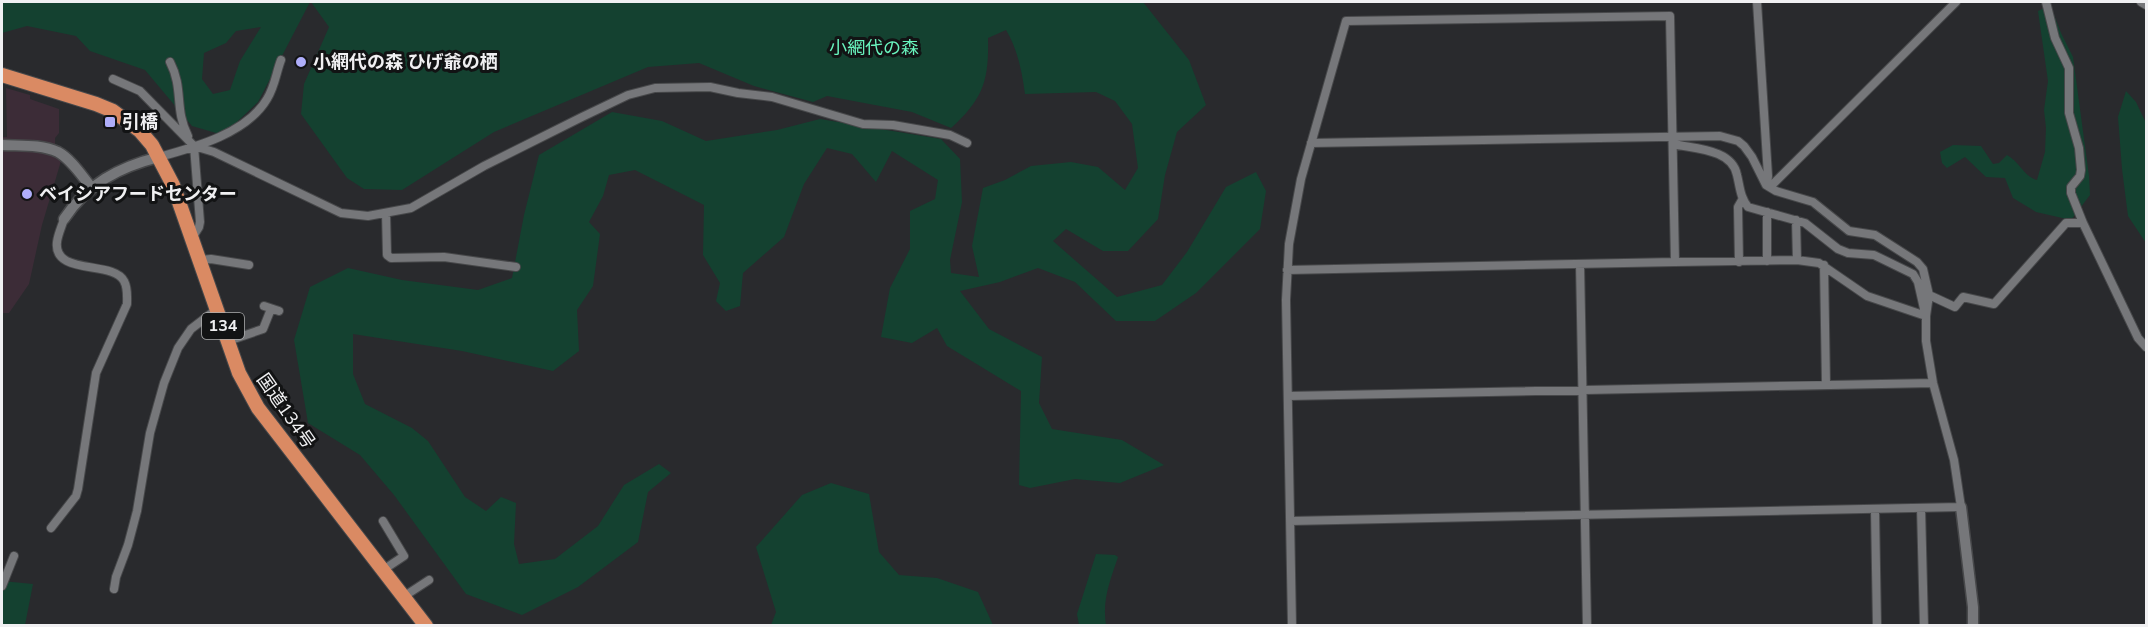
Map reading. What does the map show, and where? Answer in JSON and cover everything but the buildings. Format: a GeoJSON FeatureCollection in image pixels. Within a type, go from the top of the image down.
{"type":"FeatureCollection","features":[{"type":"Feature","properties":{"kind":"highway","name":"国道134号"},"geometry":{"type":"LineString","coordinates":[[2,75],[96,104],[113,111],[140,131],[159,157],[173,185],[239,373],[258,408],[426,626]]}},
{"type":"Feature","properties":{"kind":"street"},"geometry":{"type":"LineString","coordinates":[[1757,2],[1768,186]]}},
{"type":"Feature","properties":{"kind":"street"},"geometry":{"type":"LineString","coordinates":[[1768,186],[1956,2]]}},
{"type":"Feature","properties":{"kind":"street"},"geometry":{"type":"LineString","coordinates":[[2046,2],[2055,38],[2069,68],[2069,112],[2079,148],[2081,170],[2071,193],[2138,338],[2146,347]]}},
{"type":"Feature","properties":{"kind":"street"},"geometry":{"type":"LineString","coordinates":[[2141,2],[2146,5]]}},
{"type":"Feature","properties":{"kind":"street"},"geometry":{"type":"LineString","coordinates":[[1292,626],[1287,270],[1292,220],[1311,143],[1346,21],[1670,16],[1675,262]]}},
{"type":"Feature","properties":{"kind":"street"},"geometry":{"type":"LineString","coordinates":[[51,528],[76,496],[96,373],[127,304],[128,293],[124,280],[117,274],[66,261],[58,254],[56,243],[64,219],[91,187],[112,173],[235,130],[258,112],[276,81],[281,60]]}},
{"type":"Feature","properties":{"kind":"street"},"geometry":{"type":"LineString","coordinates":[[170,62],[177,75],[179,113],[193,144],[200,222],[192,238]]}},
{"type":"Feature","properties":{"kind":"street"},"geometry":{"type":"LineString","coordinates":[[113,79],[140,91],[193,144],[341,213],[368,216],[421,204],[511,152],[621,98],[655,88],[710,87],[772,97],[863,124],[950,135],[967,143]]}},
{"type":"Feature","properties":{"kind":"street"},"geometry":{"type":"LineString","coordinates":[[1311,143],[1673,140],[1720,136],[1738,141],[1752,157],[1768,186],[1813,202],[1849,231],[1875,235],[1908,255],[1923,269],[1929,295],[1926,340],[1933,383],[1954,460],[1973,607],[1973,626]]}},
{"type":"Feature","properties":{"kind":"street"},"geometry":{"type":"LineString","coordinates":[[1673,140],[1721,154],[1731,161],[1736,170],[1742,200],[1748,207],[1804,223],[1838,249],[1848,253],[1874,255],[1913,274],[1918,282],[1926,316]]}},
{"type":"Feature","properties":{"kind":"street"},"geometry":{"type":"LineString","coordinates":[[2,145],[43,147],[58,153],[69,161],[91,187]]}},
{"type":"Feature","properties":{"kind":"street"},"geometry":{"type":"LineString","coordinates":[[1739,262],[1738,207],[1742,200]]}},
{"type":"Feature","properties":{"kind":"street"},"geometry":{"type":"LineString","coordinates":[[1767,212],[1767,261]]}},
{"type":"Feature","properties":{"kind":"street"},"geometry":{"type":"LineString","coordinates":[[386,213],[387,255],[391,258],[444,257],[516,267]]}},
{"type":"Feature","properties":{"kind":"street"},"geometry":{"type":"LineString","coordinates":[[1796,220],[1797,260]]}},
{"type":"Feature","properties":{"kind":"street"},"geometry":{"type":"LineString","coordinates":[[1929,295],[1955,307],[1963,297],[1994,304],[2067,223],[2083,223]]}},
{"type":"Feature","properties":{"kind":"street"},"geometry":{"type":"LineString","coordinates":[[200,260],[211,259],[249,265]]}},
{"type":"Feature","properties":{"kind":"street"},"geometry":{"type":"LineString","coordinates":[[1287,270],[1797,260],[1824,265],[1867,296],[1926,316]]}},
{"type":"Feature","properties":{"kind":"street"},"geometry":{"type":"LineString","coordinates":[[1580,264],[1587,626]]}},
{"type":"Feature","properties":{"kind":"street"},"geometry":{"type":"LineString","coordinates":[[1824,265],[1826,385]]}},
{"type":"Feature","properties":{"kind":"street"},"geometry":{"type":"LineString","coordinates":[[114,589],[137,511],[148,445],[164,383],[178,348],[190,330],[218,309]]}},
{"type":"Feature","properties":{"kind":"street"},"geometry":{"type":"LineString","coordinates":[[228,341],[263,329],[271,309]]}},
{"type":"Feature","properties":{"kind":"street"},"geometry":{"type":"LineString","coordinates":[[1288,396],[1933,383]]}},
{"type":"Feature","properties":{"kind":"street"},"geometry":{"type":"LineString","coordinates":[[1290,521],[1961,507]]}},
{"type":"Feature","properties":{"kind":"street"},"geometry":{"type":"LineString","coordinates":[[1921,508],[1924,626]]}},
{"type":"Feature","properties":{"kind":"street"},"geometry":{"type":"LineString","coordinates":[[1875,510],[1877,626]]}},
{"type":"Feature","properties":{"kind":"street"},"geometry":{"type":"LineString","coordinates":[[383,521],[404,556],[383,570]]}},
{"type":"Feature","properties":{"kind":"street"},"geometry":{"type":"LineString","coordinates":[[2,586],[15,556]]}},
{"type":"Feature","properties":{"kind":"street"},"geometry":{"type":"LineString","coordinates":[[404,597],[429,580]]}},
{"type":"Feature","properties":{"kind":"shaded area","name":"ベイシアフードセンター"},"geometry":{"type":"Polygon","coordinates":[[[6,88],[30,95],[30,99],[59,109],[59,133],[55,138],[55,155],[61,161],[42,225],[29,284],[9,313],[2,313],[2,137],[7,137],[6,88]]]}},
{"type":"Feature","properties":{"kind":"green space"},"geometry":{"type":"Polygon","coordinates":[[[2,2],[310,2],[258,102],[223,135],[192,126],[145,70],[90,51],[76,36],[27,26],[2,33],[2,2]],[[261,27],[236,31],[226,43],[204,53],[202,79],[213,94],[230,90],[240,61],[261,27]]]}},
{"type":"Feature","properties":{"kind":"green space","name":"小網代の森"},"geometry":{"type":"Polygon","coordinates":[[[311,2],[1143,2],[1189,60],[1206,105],[1177,132],[1165,175],[1158,219],[1128,251],[1103,251],[1066,229],[1053,241],[1117,297],[1162,285],[1187,252],[1226,187],[1256,172],[1266,191],[1260,229],[1196,293],[1155,321],[1116,321],[1075,282],[1038,268],[1000,282],[960,291],[989,329],[1042,357],[1039,403],[1052,429],[1122,440],[1164,465],[1120,483],[1075,479],[1030,488],[1019,485],[1021,391],[947,346],[937,328],[912,343],[881,337],[890,288],[910,249],[910,211],[935,199],[938,180],[892,151],[876,182],[852,154],[827,148],[804,184],[784,237],[743,273],[740,306],[726,311],[716,301],[720,283],[703,255],[704,205],[635,170],[609,175],[603,196],[589,222],[600,234],[593,286],[577,310],[579,351],[553,371],[462,351],[353,334],[353,374],[365,404],[412,428],[428,441],[465,497],[486,511],[501,497],[516,503],[514,544],[519,564],[555,559],[598,526],[624,485],[659,464],[671,473],[648,492],[638,542],[578,587],[522,615],[466,594],[394,495],[360,455],[308,423],[294,340],[310,287],[348,268],[402,280],[478,290],[512,278],[539,155],[612,112],[662,121],[706,141],[777,130],[820,119],[941,139],[960,159],[962,202],[950,260],[951,273],[979,277],[972,246],[983,188],[1005,180],[1031,166],[1071,162],[1098,167],[1125,190],[1138,168],[1132,124],[1115,101],[1096,92],[1025,94],[1019,61],[1006,30],[988,38],[987,66],[982,88],[970,108],[951,128],[912,112],[827,96],[813,102],[754,86],[699,63],[648,67],[494,132],[402,190],[364,189],[347,178],[301,114],[304,84],[329,27],[311,2]]]}},
{"type":"Feature","properties":{"kind":"green space"},"geometry":{"type":"Polygon","coordinates":[[[2048,6],[2053,12],[2073,57],[2089,176],[2090,195],[2071,220],[2036,212],[2013,198],[2005,178],[1986,177],[1965,157],[1947,168],[1942,163],[1940,152],[1953,145],[1981,146],[1993,164],[1999,163],[2007,155],[2028,175],[2037,180],[2045,152],[2044,110],[2048,81],[2038,11],[2048,6]]]}},
{"type":"Feature","properties":{"kind":"green space"},"geometry":{"type":"Polygon","coordinates":[[[2126,91],[2136,102],[2146,123],[2146,243],[2128,216],[2118,117],[2126,91]]]}},
{"type":"Feature","properties":{"kind":"green space"},"geometry":{"type":"Polygon","coordinates":[[[831,483],[869,494],[879,552],[899,575],[937,578],[978,592],[993,625],[771,625],[776,612],[756,547],[802,495],[831,483]]]}},
{"type":"Feature","properties":{"kind":"green space"},"geometry":{"type":"Polygon","coordinates":[[[1096,554],[1118,557],[1106,599],[1106,625],[1079,625],[1077,614],[1096,554]]]}},
{"type":"Feature","properties":{"kind":"green space"},"geometry":{"type":"Polygon","coordinates":[[[2,581],[33,584],[25,625],[2,625],[2,581]]]}},
{"type":"Feature","properties":{"kind":"place","name":"小網代の森 ひげ爺の栖"},"geometry":{"type":"Point","coordinates":[301,62]}},
{"type":"Feature","properties":{"kind":"place","name":"引橋"},"geometry":{"type":"Point","coordinates":[110,122]}},
{"type":"Feature","properties":{"kind":"place","name":"ベイシアフードセンター"},"geometry":{"type":"Point","coordinates":[27,194]}}]}
